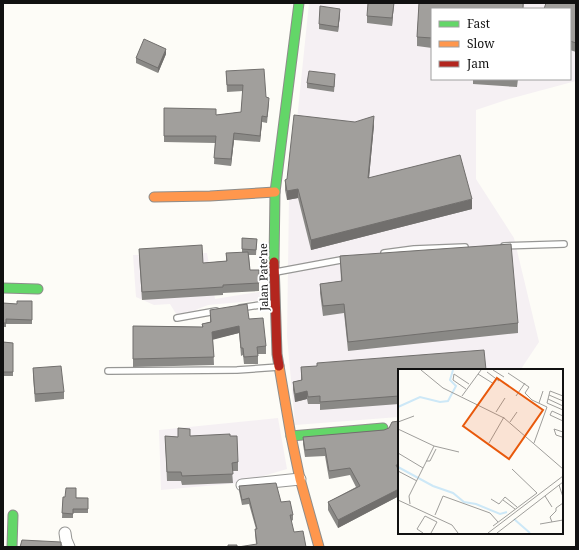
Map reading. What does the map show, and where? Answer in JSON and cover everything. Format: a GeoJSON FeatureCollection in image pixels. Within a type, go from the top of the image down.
{"type":"FeatureCollection","features":[{"type":"Feature","properties":{"kind":"street","name":"Jalan Pate'ne"},"geometry":{"type":"LineString","coordinates":[[298,3],[275,192],[274,273],[277,354],[300,479],[320,547]]}},
{"type":"Feature","properties":{"kind":"street"},"geometry":{"type":"LineString","coordinates":[[154,197],[210,196],[275,192]]}},
{"type":"Feature","properties":{"kind":"street"},"geometry":{"type":"LineString","coordinates":[[3,288],[38,289]]}},
{"type":"Feature","properties":{"kind":"street"},"geometry":{"type":"LineString","coordinates":[[291,436],[383,428]]}},
{"type":"Feature","properties":{"kind":"street"},"geometry":{"type":"LineString","coordinates":[[242,485],[300,479]]}},
{"type":"Feature","properties":{"kind":"street"},"geometry":{"type":"LineString","coordinates":[[12,547],[13,515]]}},
{"type":"Feature","properties":{"kind":"street"},"geometry":{"type":"LineString","coordinates":[[65,532],[69,547]]}},
{"type":"Feature","properties":{"kind":"lane"},"geometry":{"type":"LineString","coordinates":[[495,246],[564,244]]}},
{"type":"Feature","properties":{"kind":"lane"},"geometry":{"type":"LineString","coordinates":[[376,254],[414,249],[472,247]]}},
{"type":"Feature","properties":{"kind":"lane"},"geometry":{"type":"LineString","coordinates":[[274,273],[354,258]]}},
{"type":"Feature","properties":{"kind":"lane"},"geometry":{"type":"LineString","coordinates":[[234,309],[275,302]]}},
{"type":"Feature","properties":{"kind":"lane"},"geometry":{"type":"LineString","coordinates":[[176,318],[220,311]]}},
{"type":"Feature","properties":{"kind":"lane"},"geometry":{"type":"LineString","coordinates":[[108,371],[237,370],[279,367]]}},
{"type":"Feature","properties":{"kind":"shaded area"},"geometry":{"type":"Polygon","coordinates":[[[309,3],[576,3],[576,81],[509,99],[476,110],[476,179],[514,238],[539,342],[522,369],[398,369],[398,417],[295,425],[287,336],[289,198],[309,3]]]}},
{"type":"Feature","properties":{"kind":"shaded area"},"geometry":{"type":"Polygon","coordinates":[[[207,253],[215,299],[264,291],[264,300],[208,305],[178,317],[170,304],[154,305],[136,297],[133,255],[207,253]]]}},
{"type":"Feature","properties":{"kind":"shaded area"},"geometry":{"type":"Polygon","coordinates":[[[278,418],[287,469],[239,483],[161,490],[159,430],[278,418]]]}},
{"type":"Feature","properties":{"kind":"building"},"geometry":{"type":"Polygon","coordinates":[[[368,3],[394,3],[392,18],[367,16],[368,3]]]}},
{"type":"Feature","properties":{"kind":"building"},"geometry":{"type":"Polygon","coordinates":[[[419,3],[523,3],[523,8],[431,8],[431,38],[417,37],[419,3]]]}},
{"type":"Feature","properties":{"kind":"building"},"geometry":{"type":"Polygon","coordinates":[[[546,3],[576,3],[576,43],[571,41],[571,8],[544,8],[546,3]]]}},
{"type":"Feature","properties":{"kind":"building"},"geometry":{"type":"Polygon","coordinates":[[[320,6],[340,9],[338,27],[319,24],[320,6]]]}},
{"type":"Feature","properties":{"kind":"building"},"geometry":{"type":"Polygon","coordinates":[[[144,39],[166,49],[158,68],[136,58],[144,39]]]}},
{"type":"Feature","properties":{"kind":"building"},"geometry":{"type":"Polygon","coordinates":[[[264,69],[266,97],[269,98],[267,117],[262,116],[260,136],[234,133],[231,159],[214,158],[216,136],[164,136],[164,108],[216,109],[216,115],[241,112],[243,85],[227,85],[226,71],[264,69]]]}},
{"type":"Feature","properties":{"kind":"building"},"geometry":{"type":"Polygon","coordinates":[[[309,71],[335,74],[334,87],[307,83],[309,71]]]}},
{"type":"Feature","properties":{"kind":"building"},"geometry":{"type":"Polygon","coordinates":[[[294,115],[355,122],[374,116],[368,178],[460,155],[472,199],[311,240],[298,189],[287,191],[285,180],[287,179],[294,115]]]}},
{"type":"Feature","properties":{"kind":"building"},"geometry":{"type":"Polygon","coordinates":[[[242,238],[257,239],[256,250],[242,249],[242,238]]]}},
{"type":"Feature","properties":{"kind":"building"},"geometry":{"type":"Polygon","coordinates":[[[511,244],[518,323],[348,342],[344,304],[323,306],[320,284],[342,281],[340,256],[511,244]]]}},
{"type":"Feature","properties":{"kind":"building"},"geometry":{"type":"Polygon","coordinates":[[[202,245],[203,263],[227,261],[226,253],[248,252],[250,270],[259,270],[259,283],[223,285],[223,287],[142,292],[139,249],[202,245]]]}},
{"type":"Feature","properties":{"kind":"building"},"geometry":{"type":"Polygon","coordinates":[[[17,301],[32,301],[32,320],[6,319],[6,323],[3,323],[3,303],[17,304],[17,301]]]}},
{"type":"Feature","properties":{"kind":"building"},"geometry":{"type":"Polygon","coordinates":[[[247,304],[249,319],[263,318],[266,346],[257,347],[258,356],[244,357],[243,348],[241,348],[239,326],[212,332],[214,357],[133,359],[133,326],[203,327],[202,324],[211,322],[210,310],[247,304]]]}},
{"type":"Feature","properties":{"kind":"building"},"geometry":{"type":"Polygon","coordinates":[[[3,342],[13,343],[13,372],[3,372],[3,342]]]}},
{"type":"Feature","properties":{"kind":"building"},"geometry":{"type":"Polygon","coordinates":[[[484,350],[486,369],[398,369],[398,396],[320,402],[320,396],[308,397],[307,391],[295,394],[293,382],[302,380],[301,367],[317,366],[317,363],[484,350]]]}},
{"type":"Feature","properties":{"kind":"building"},"geometry":{"type":"Polygon","coordinates":[[[61,366],[64,392],[35,394],[33,368],[61,366]]]}},
{"type":"Feature","properties":{"kind":"building"},"geometry":{"type":"Polygon","coordinates":[[[398,421],[398,465],[396,465],[398,469],[398,490],[338,520],[328,502],[360,486],[350,468],[329,471],[325,448],[305,450],[303,437],[384,430],[389,428],[392,422],[398,421]]]}},
{"type":"Feature","properties":{"kind":"building"},"geometry":{"type":"Polygon","coordinates":[[[178,428],[190,429],[190,436],[230,434],[230,436],[237,436],[238,462],[232,463],[233,474],[182,476],[181,472],[167,472],[165,436],[178,437],[178,428]]]}},
{"type":"Feature","properties":{"kind":"building"},"geometry":{"type":"Polygon","coordinates":[[[276,483],[281,502],[290,501],[293,515],[290,515],[294,532],[303,531],[306,547],[238,547],[257,544],[255,529],[257,529],[249,498],[242,500],[239,486],[276,483]]]}},
{"type":"Feature","properties":{"kind":"building"},"geometry":{"type":"Polygon","coordinates":[[[66,488],[76,488],[76,498],[88,498],[88,509],[73,509],[73,514],[62,513],[63,497],[65,497],[66,488]]]}},
{"type":"Feature","properties":{"kind":"building"},"geometry":{"type":"Polygon","coordinates":[[[22,540],[61,542],[61,547],[20,547],[22,540]]]}},
{"type":"Feature","properties":{"kind":"building"},"geometry":{"type":"Polygon","coordinates":[[[228,545],[237,545],[237,547],[228,547],[228,545]]]}},
{"type":"Feature","properties":{"kind":"traffic: fast"},"geometry":{"type":"LineString","coordinates":[[274,262],[275,192],[299,3]]}},
{"type":"Feature","properties":{"kind":"traffic: fast"},"geometry":{"type":"LineString","coordinates":[[3,288],[38,289]]}},
{"type":"Feature","properties":{"kind":"traffic: fast"},"geometry":{"type":"LineString","coordinates":[[291,436],[383,428]]}},
{"type":"Feature","properties":{"kind":"traffic: fast"},"geometry":{"type":"LineString","coordinates":[[12,547],[13,515]]}},
{"type":"Feature","properties":{"kind":"traffic: slow"},"geometry":{"type":"LineString","coordinates":[[154,197],[210,196],[275,192]]}},
{"type":"Feature","properties":{"kind":"traffic: slow"},"geometry":{"type":"LineString","coordinates":[[279,366],[300,479],[319,547]]}},
{"type":"Feature","properties":{"kind":"traffic: jam"},"geometry":{"type":"LineString","coordinates":[[274,262],[277,354],[279,366]]}}]}
